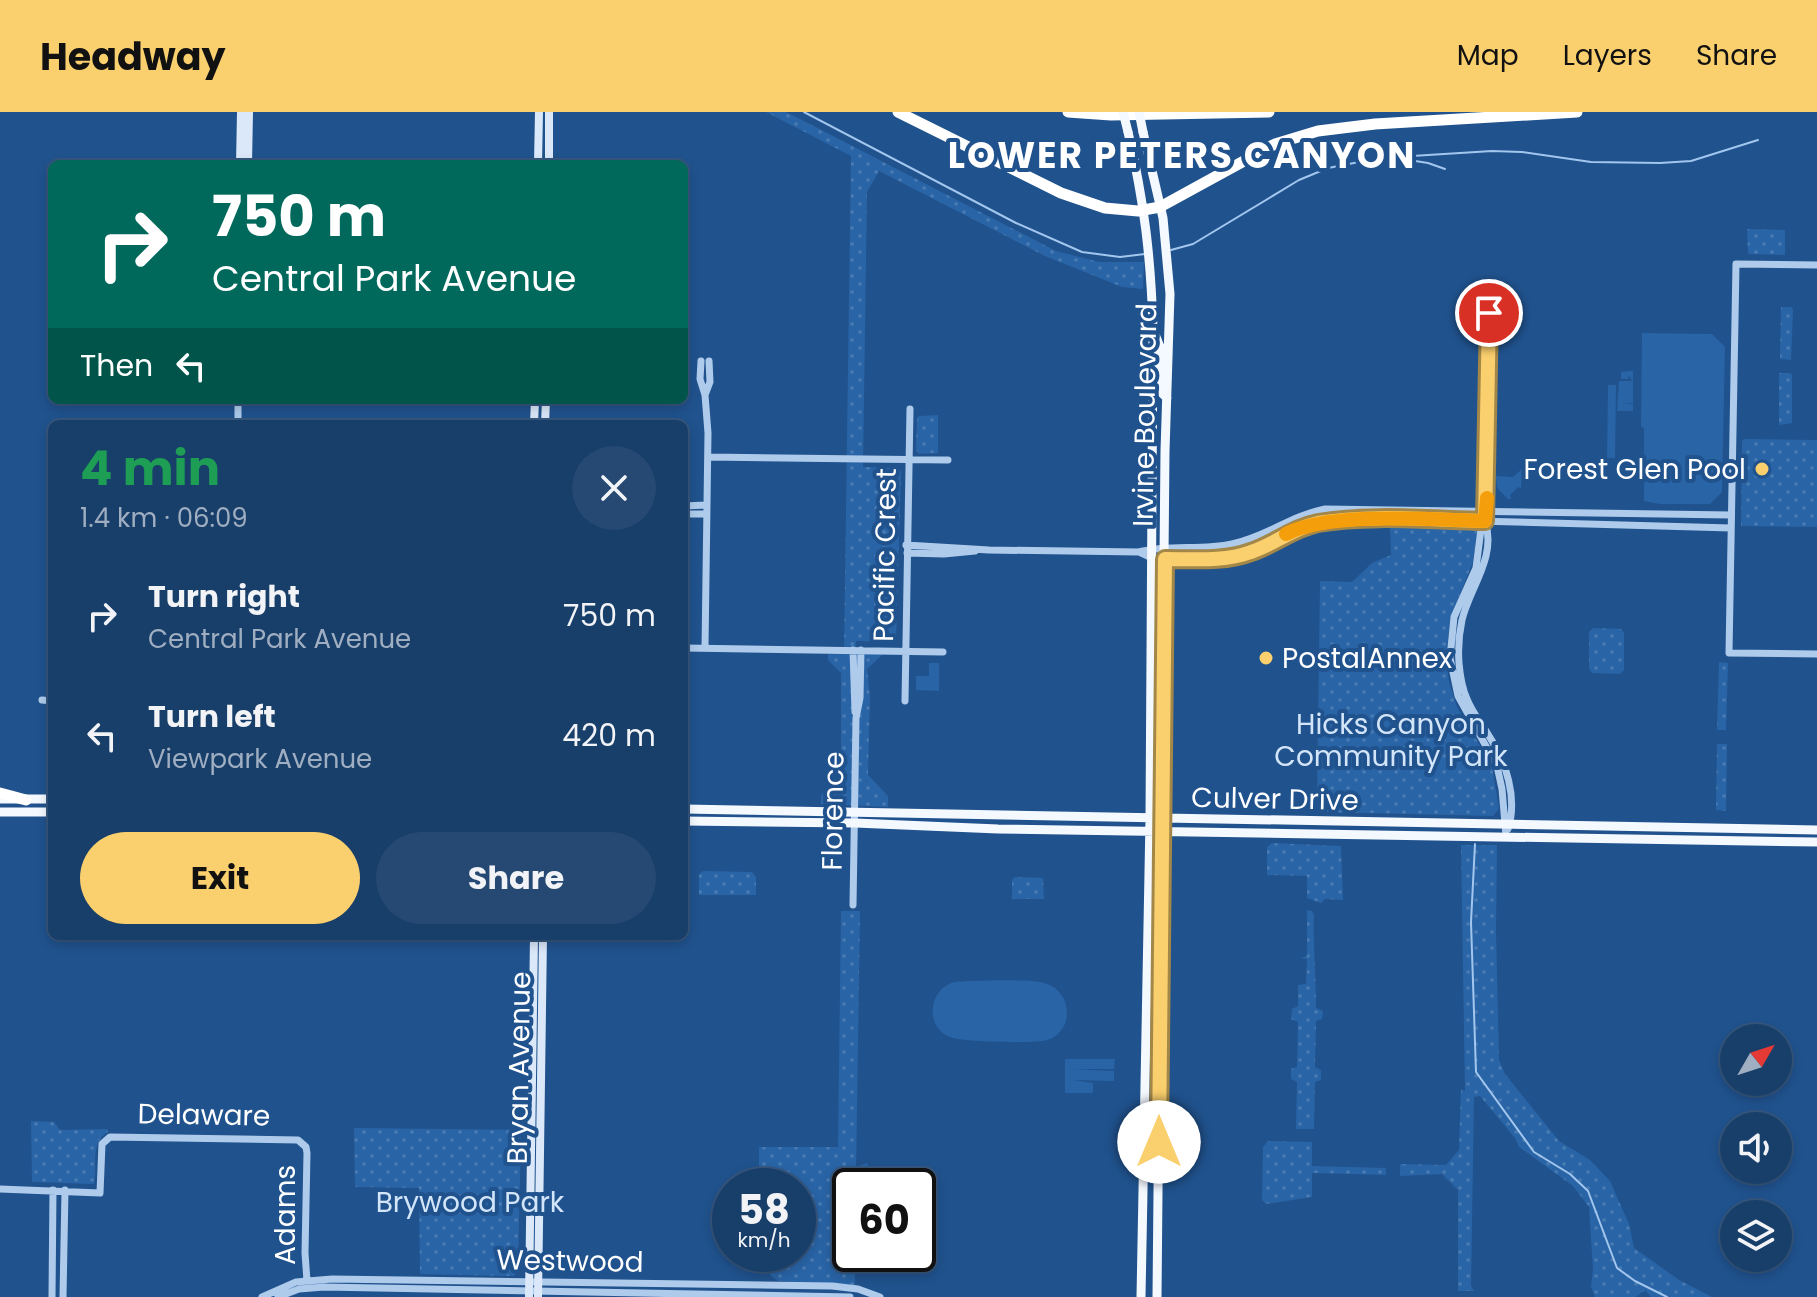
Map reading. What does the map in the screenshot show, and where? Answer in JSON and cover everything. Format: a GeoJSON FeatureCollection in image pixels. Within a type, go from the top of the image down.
{"type":"FeatureCollection","features":[{"type":"Feature","properties":{"kind":"highway"},"geometry":{"type":"LineString","coordinates":[[898,112],[1077,200],[1105,208],[1135,211],[1160,207],[1275,144],[1318,131],[1390,123],[1577,112]]}},
{"type":"Feature","properties":{"kind":"highway"},"geometry":{"type":"LineString","coordinates":[[1068,112],[1111,115],[1269,112]]}},
{"type":"Feature","properties":{"kind":"highway"},"geometry":{"type":"LineString","coordinates":[[0,793],[26,800]]}},
{"type":"Feature","properties":{"kind":"main road"},"geometry":{"type":"LineString","coordinates":[[240,160],[241,112]]}},
{"type":"Feature","properties":{"kind":"main road"},"geometry":{"type":"LineString","coordinates":[[248,160],[249,112]]}},
{"type":"Feature","properties":{"kind":"main road"},"geometry":{"type":"LineString","coordinates":[[544,112],[549,160]]}},
{"type":"Feature","properties":{"kind":"main road"},"geometry":{"type":"LineString","coordinates":[[538,160],[544,112]]}},
{"type":"Feature","properties":{"kind":"main road","name":"Irvine Boulevard"},"geometry":{"type":"LineString","coordinates":[[1123,112],[1145,209],[1152,273],[1153,335],[1150,819],[1141,1297]]}},
{"type":"Feature","properties":{"kind":"main road","name":"Irvine Boulevard"},"geometry":{"type":"LineString","coordinates":[[1139,112],[1165,231],[1169,270],[1157,1297]]}},
{"type":"Feature","properties":{"kind":"main road"},"geometry":{"type":"LineString","coordinates":[[1153,335],[1160,347],[1160,391],[1167,398]]}},
{"type":"Feature","properties":{"kind":"main road"},"geometry":{"type":"LineString","coordinates":[[0,799],[48,799]]}},
{"type":"Feature","properties":{"kind":"main road","name":"Culver Drive"},"geometry":{"type":"LineString","coordinates":[[688,809],[998,829],[1817,842]]}},
{"type":"Feature","properties":{"kind":"main road"},"geometry":{"type":"LineString","coordinates":[[0,812],[48,812]]}},
{"type":"Feature","properties":{"kind":"main road","name":"Culver Drive"},"geometry":{"type":"LineString","coordinates":[[688,821],[855,818],[1506,821],[1817,830]]}},
{"type":"Feature","properties":{"kind":"main road","name":"Bryan Avenue"},"geometry":{"type":"LineString","coordinates":[[534,940],[534,1290]]}},
{"type":"Feature","properties":{"kind":"main road","name":"Bryan Avenue"},"geometry":{"type":"LineString","coordinates":[[534,1290],[543,940]]}},
{"type":"Feature","properties":{"kind":"street"},"geometry":{"type":"LineString","coordinates":[[1817,265],[1736,264],[1729,653],[1817,654]]}},
{"type":"Feature","properties":{"kind":"street"},"geometry":{"type":"LineString","coordinates":[[1493,301],[1489,313],[1485,521],[1488,530],[1484,566],[1462,621],[1459,662],[1467,701],[1499,752],[1506,771],[1510,792],[1506,836]]}},
{"type":"Feature","properties":{"kind":"street"},"geometry":{"type":"LineString","coordinates":[[705,365],[701,388],[705,395],[708,457],[705,648]]}},
{"type":"Feature","properties":{"kind":"street","name":"Pacific Crest"},"geometry":{"type":"LineString","coordinates":[[905,701],[910,409]]}},
{"type":"Feature","properties":{"kind":"street"},"geometry":{"type":"LineString","coordinates":[[708,457],[948,460]]}},
{"type":"Feature","properties":{"kind":"street"},"geometry":{"type":"LineString","coordinates":[[688,507],[706,510]]}},
{"type":"Feature","properties":{"kind":"street"},"geometry":{"type":"LineString","coordinates":[[906,549],[944,554],[989,550],[1165,553],[1247,541],[1287,520],[1325,509],[1731,515]]}},
{"type":"Feature","properties":{"kind":"street"},"geometry":{"type":"LineString","coordinates":[[688,513],[706,510]]}},
{"type":"Feature","properties":{"kind":"street"},"geometry":{"type":"LineString","coordinates":[[1701,515],[1701,528]]}},
{"type":"Feature","properties":{"kind":"street"},"geometry":{"type":"LineString","coordinates":[[1165,553],[1215,560],[1232,557],[1251,552],[1295,529],[1330,521],[1485,521],[1731,528]]}},
{"type":"Feature","properties":{"kind":"street"},"geometry":{"type":"LineString","coordinates":[[688,648],[943,652]]}},
{"type":"Feature","properties":{"kind":"street","name":"Florence"},"geometry":{"type":"LineString","coordinates":[[853,905],[856,718],[860,698],[857,650]]}},
{"type":"Feature","properties":{"kind":"street"},"geometry":{"type":"LineString","coordinates":[[42,700],[48,701]]}},
{"type":"Feature","properties":{"kind":"street","name":"Delaware"},"geometry":{"type":"LineString","coordinates":[[65,1190],[100,1193],[102,1144],[104,1139],[115,1136],[293,1138],[302,1143]]}},
{"type":"Feature","properties":{"kind":"street","name":"Adams"},"geometry":{"type":"LineString","coordinates":[[302,1143],[307,1153],[307,1284]]}},
{"type":"Feature","properties":{"kind":"street"},"geometry":{"type":"LineString","coordinates":[[0,1189],[65,1190],[63,1297]]}},
{"type":"Feature","properties":{"kind":"street"},"geometry":{"type":"LineString","coordinates":[[52,1297],[53,1190]]}},
{"type":"Feature","properties":{"kind":"street","name":"Westwood"},"geometry":{"type":"LineString","coordinates":[[262,1297],[278,1289],[307,1284],[371,1288],[850,1297]]}},
{"type":"Feature","properties":{"kind":"street","name":"Westwood"},"geometry":{"type":"LineString","coordinates":[[278,1297],[307,1284]]}},
{"type":"Feature","properties":{"kind":"street","name":"Westwood"},"geometry":{"type":"LineString","coordinates":[[534,1290],[832,1286],[858,1289],[880,1297]]}},
{"type":"Feature","properties":{"kind":"green space"},"geometry":{"type":"Polygon","coordinates":[[[766,112],[786,112],[1056,251],[1099,262],[1144,262],[1143,289],[1122,287],[1045,256],[879,171],[867,192],[863,467],[897,468],[901,471],[896,640],[856,641],[855,653],[883,654],[867,669],[870,696],[868,775],[888,796],[888,807],[821,804],[821,795],[841,776],[841,673],[828,660],[828,654],[844,653],[851,156],[766,112]]]}},
{"type":"Feature","properties":{"kind":"green space"},"geometry":{"type":"Polygon","coordinates":[[[1747,229],[1785,230],[1785,255],[1748,254],[1747,229]]]}},
{"type":"Feature","properties":{"kind":"green space"},"geometry":{"type":"Polygon","coordinates":[[[1781,307],[1791,307],[1793,310],[1791,360],[1780,359],[1781,307]]]}},
{"type":"Feature","properties":{"kind":"green space"},"geometry":{"type":"Polygon","coordinates":[[[1642,333],[1712,334],[1725,347],[1722,492],[1710,504],[1644,501],[1642,333]]]}},
{"type":"Feature","properties":{"kind":"green space"},"geometry":{"type":"Polygon","coordinates":[[[1633,371],[1633,403],[1622,403],[1633,404],[1633,411],[1617,411],[1619,381],[1632,381],[1629,376],[1628,379],[1621,379],[1621,372],[1633,371]]]}},
{"type":"Feature","properties":{"kind":"green space"},"geometry":{"type":"Polygon","coordinates":[[[1779,373],[1792,375],[1792,423],[1779,425],[1779,373]]]}},
{"type":"Feature","properties":{"kind":"green space"},"geometry":{"type":"Polygon","coordinates":[[[1608,385],[1616,385],[1615,458],[1607,458],[1608,385]]]}},
{"type":"Feature","properties":{"kind":"green space"},"geometry":{"type":"Polygon","coordinates":[[[938,415],[938,453],[919,454],[916,450],[917,418],[938,415]]]}},
{"type":"Feature","properties":{"kind":"green space"},"geometry":{"type":"Polygon","coordinates":[[[1744,439],[1817,440],[1817,527],[1741,526],[1744,439]]]}},
{"type":"Feature","properties":{"kind":"green space"},"geometry":{"type":"Polygon","coordinates":[[[1522,469],[1521,488],[1518,487],[1508,499],[1497,488],[1496,476],[1513,477],[1522,469]]]}},
{"type":"Feature","properties":{"kind":"green space","name":"Hicks Canyon Community Park"},"geometry":{"type":"Polygon","coordinates":[[[1390,526],[1471,528],[1477,531],[1473,562],[1450,619],[1446,660],[1457,707],[1492,766],[1499,809],[1493,816],[1322,812],[1317,806],[1320,581],[1352,582],[1372,563],[1391,555],[1390,526]]]}},
{"type":"Feature","properties":{"kind":"green space"},"geometry":{"type":"Polygon","coordinates":[[[1593,628],[1621,629],[1624,633],[1624,670],[1620,674],[1592,673],[1589,669],[1589,632],[1593,628]]]}},
{"type":"Feature","properties":{"kind":"green space"},"geometry":{"type":"Polygon","coordinates":[[[1719,662],[1728,663],[1726,730],[1717,730],[1719,662]]]}},
{"type":"Feature","properties":{"kind":"green space"},"geometry":{"type":"Polygon","coordinates":[[[929,663],[939,663],[939,691],[916,690],[916,676],[929,676],[929,663]]]}},
{"type":"Feature","properties":{"kind":"green space"},"geometry":{"type":"Polygon","coordinates":[[[1717,744],[1727,744],[1726,811],[1716,810],[1717,744]]]}},
{"type":"Feature","properties":{"kind":"green space"},"geometry":{"type":"Polygon","coordinates":[[[1272,843],[1341,846],[1343,900],[1325,899],[1321,903],[1307,898],[1307,876],[1267,875],[1267,847],[1272,843]]]}},
{"type":"Feature","properties":{"kind":"green space"},"geometry":{"type":"Polygon","coordinates":[[[1461,845],[1497,845],[1499,1060],[1505,1074],[1559,1141],[1590,1160],[1610,1181],[1629,1224],[1634,1248],[1679,1280],[1712,1297],[1651,1297],[1645,1290],[1636,1297],[1595,1297],[1591,1287],[1593,1269],[1589,1207],[1573,1186],[1519,1147],[1480,1096],[1474,1097],[1471,1286],[1474,1291],[1458,1291],[1458,1190],[1442,1174],[1400,1176],[1400,1164],[1446,1165],[1459,1150],[1461,1089],[1465,1091],[1461,845]]]}},
{"type":"Feature","properties":{"kind":"green space"},"geometry":{"type":"Polygon","coordinates":[[[703,871],[752,872],[756,877],[756,895],[699,895],[699,875],[703,871]]]}},
{"type":"Feature","properties":{"kind":"green space"},"geometry":{"type":"Polygon","coordinates":[[[1015,877],[1043,878],[1044,899],[1012,899],[1012,880],[1015,877]]]}},
{"type":"Feature","properties":{"kind":"green space"},"geometry":{"type":"Polygon","coordinates":[[[1307,910],[1314,915],[1316,1008],[1323,1011],[1322,1019],[1316,1021],[1315,1067],[1321,1070],[1321,1080],[1315,1082],[1314,1129],[1296,1129],[1297,1082],[1291,1079],[1291,1069],[1297,1067],[1298,1022],[1291,1019],[1292,1009],[1298,1006],[1298,985],[1306,984],[1307,959],[1300,958],[1307,956],[1307,910]]]}},
{"type":"Feature","properties":{"kind":"green space"},"geometry":{"type":"Polygon","coordinates":[[[841,911],[860,911],[856,1168],[832,1168],[832,1272],[855,1272],[855,1286],[778,1281],[770,1272],[816,1272],[816,1168],[759,1168],[759,1147],[838,1147],[841,911]]]}},
{"type":"Feature","properties":{"kind":"green space"},"geometry":{"type":"Polygon","coordinates":[[[1020,980],[1053,986],[1064,1000],[1067,1012],[1065,1024],[1055,1036],[1040,1041],[983,1041],[950,1037],[937,1026],[934,1003],[937,995],[949,984],[1020,980]]]}},
{"type":"Feature","properties":{"kind":"green space"},"geometry":{"type":"Polygon","coordinates":[[[1065,1059],[1115,1059],[1114,1069],[1073,1069],[1114,1071],[1114,1081],[1073,1080],[1093,1083],[1093,1093],[1065,1093],[1065,1059]]]}},
{"type":"Feature","properties":{"kind":"green space"},"geometry":{"type":"Polygon","coordinates":[[[31,1121],[54,1122],[60,1130],[107,1129],[96,1149],[94,1184],[32,1182],[31,1121]]]}},
{"type":"Feature","properties":{"kind":"green space","name":"Brywood Park"},"geometry":{"type":"Polygon","coordinates":[[[354,1128],[521,1130],[518,1271],[514,1276],[420,1274],[419,1188],[355,1187],[354,1128]]]}},
{"type":"Feature","properties":{"kind":"green space"},"geometry":{"type":"Polygon","coordinates":[[[1268,1141],[1312,1142],[1312,1166],[1386,1168],[1386,1175],[1312,1173],[1312,1197],[1266,1204],[1262,1200],[1263,1147],[1268,1141]]]}},
{"type":"Feature","properties":{"kind":"waterway"},"geometry":{"type":"LineString","coordinates":[[804,112],[1016,223],[1082,252],[1120,257],[1145,254]]}},
{"type":"Feature","properties":{"kind":"waterway"},"geometry":{"type":"LineString","coordinates":[[1171,250],[1193,244],[1299,180],[1328,168],[1380,158],[1492,151],[1591,162],[1660,163],[1691,161],[1758,140]]}},
{"type":"Feature","properties":{"kind":"waterway"},"geometry":{"type":"LineString","coordinates":[[1396,158],[1445,169]]}},
{"type":"Feature","properties":{"kind":"waterway"},"geometry":{"type":"LineString","coordinates":[[1475,844],[1471,922],[1476,1072],[1534,1152],[1570,1174],[1588,1191],[1617,1268],[1667,1297]]}},
{"type":"Feature","properties":{"kind":"slow traffic"},"geometry":{"type":"LineString","coordinates":[[1286,534],[1295,529],[1342,520],[1485,521],[1487,498]]}},
{"type":"Feature","properties":{"kind":"place","name":"Forest Glen Pool"},"geometry":{"type":"Point","coordinates":[1762,469]}},
{"type":"Feature","properties":{"kind":"place","name":"PostalAnnex"},"geometry":{"type":"Point","coordinates":[1266,658]}},
{"type":"Feature","properties":{"kind":"district","name":"LOWER PETERS CANYON"},"geometry":{"type":"Point","coordinates":[1182,155]}},
{"type":"Feature","properties":{"kind":"route"},"geometry":{"type":"LineString","coordinates":[[1159,1142],[1165,559],[1215,560],[1232,557],[1251,552],[1295,529],[1330,521],[1485,521],[1489,313]]}}]}
